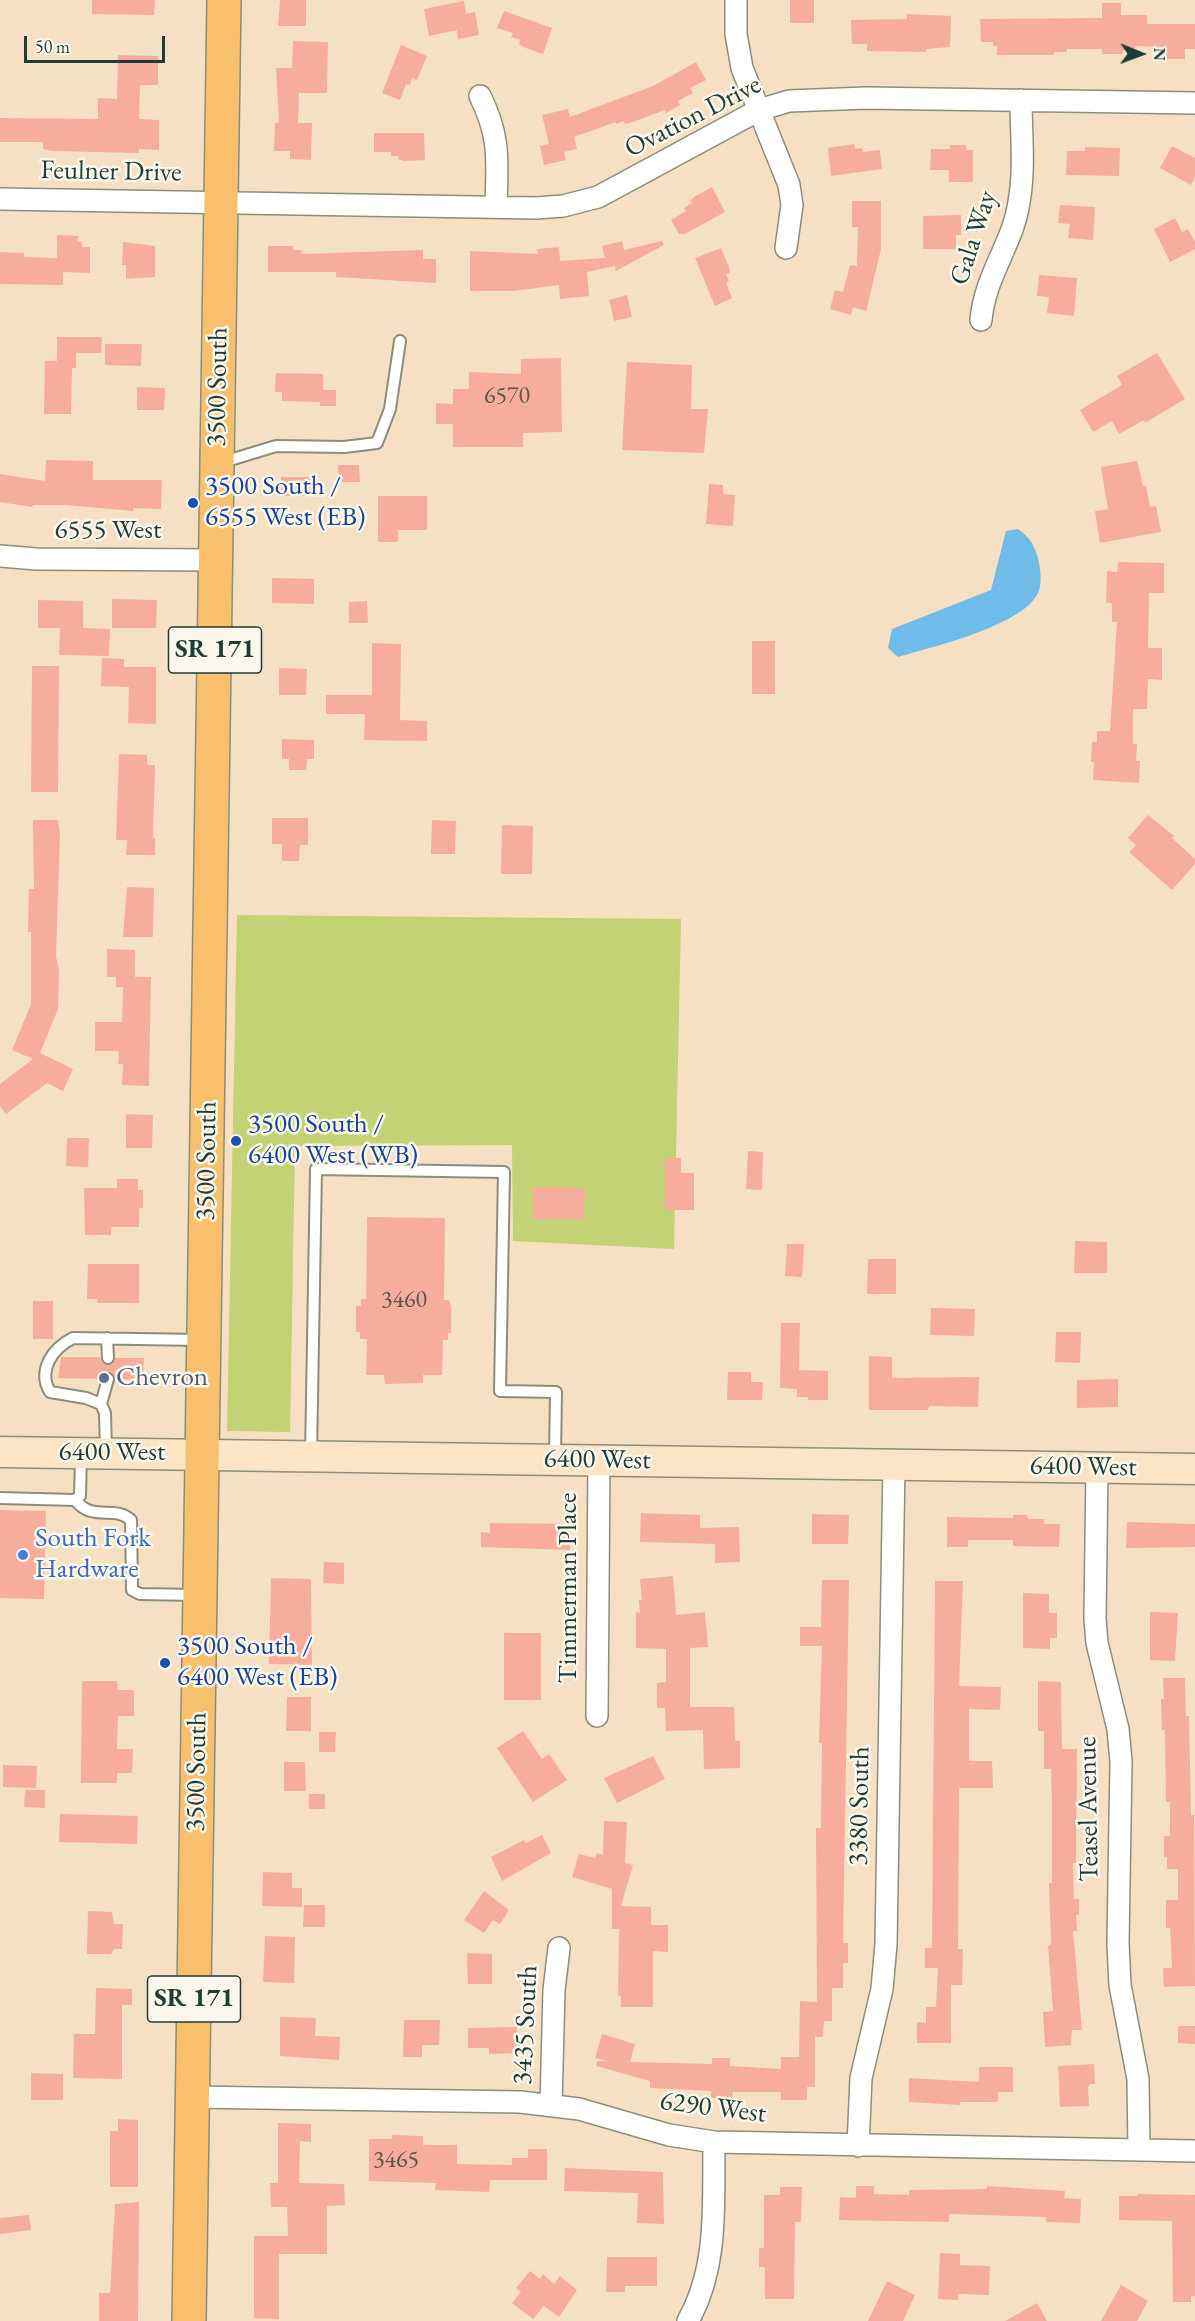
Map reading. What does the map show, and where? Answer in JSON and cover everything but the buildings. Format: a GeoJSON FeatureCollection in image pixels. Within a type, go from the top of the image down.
{"type":"FeatureCollection","features":[{"type":"Feature","properties":{"kind":"main road","name":"3500 South"},"geometry":{"type":"LineString","coordinates":[[189,2321],[224,0]]}},
{"type":"Feature","properties":{"kind":"street"},"geometry":{"type":"LineString","coordinates":[[736,0],[738,51],[789,185],[792,205],[786,248]]}},
{"type":"Feature","properties":{"kind":"street"},"geometry":{"type":"LineString","coordinates":[[480,96],[491,118],[497,142],[496,207]]}},
{"type":"Feature","properties":{"kind":"street","name":"Ovation Drive"},"geometry":{"type":"LineString","coordinates":[[221,202],[563,206],[598,197],[759,110],[789,101],[824,98],[1195,103]]}},
{"type":"Feature","properties":{"kind":"street","name":"Gala Way"},"geometry":{"type":"LineString","coordinates":[[981,320],[985,290],[1011,229],[1019,202],[1022,100]]}},
{"type":"Feature","properties":{"kind":"street","name":"Feulner Drive"},"geometry":{"type":"LineString","coordinates":[[0,199],[221,202]]}},
{"type":"Feature","properties":{"kind":"street","name":"6555 West"},"geometry":{"type":"LineString","coordinates":[[0,556],[36,559],[216,560]]}},
{"type":"Feature","properties":{"kind":"street","name":"6400 West"},"geometry":{"type":"LineString","coordinates":[[0,1452],[1195,1469]]}},
{"type":"Feature","properties":{"kind":"street","name":"Timmerman Place"},"geometry":{"type":"LineString","coordinates":[[597,1716],[598,1460]]}},
{"type":"Feature","properties":{"kind":"street","name":"3380 South"},"geometry":{"type":"LineString","coordinates":[[858,2146],[861,2078],[882,1989],[886,1944],[894,1464]]}},
{"type":"Feature","properties":{"kind":"street","name":"Teasel Avenue"},"geometry":{"type":"LineString","coordinates":[[1097,1467],[1095,1619],[1097,1643],[1119,1739],[1118,1943],[1120,1985],[1138,2079],[1139,2150]]}},
{"type":"Feature","properties":{"kind":"street","name":"3435 South"},"geometry":{"type":"LineString","coordinates":[[551,2105],[554,1990],[559,1948]]}},
{"type":"Feature","properties":{"kind":"street","name":"6290 West"},"geometry":{"type":"LineString","coordinates":[[192,2097],[489,2100],[551,2105],[595,2113],[669,2136],[714,2142],[1195,2151]]}},
{"type":"Feature","properties":{"kind":"street"},"geometry":{"type":"LineString","coordinates":[[688,2321],[705,2283],[711,2254],[714,2142]]}},
{"type":"Feature","properties":{"kind":"lane"},"geometry":{"type":"LineString","coordinates":[[217,464],[276,446],[344,447],[376,443],[390,409],[400,341]]}},
{"type":"Feature","properties":{"kind":"lane"},"geometry":{"type":"LineString","coordinates":[[311,1456],[316,1169],[504,1172],[500,1391],[556,1392],[555,1460]]}},
{"type":"Feature","properties":{"kind":"lane"},"geometry":{"type":"LineString","coordinates":[[101,1404],[86,1398],[50,1392],[46,1385],[45,1373],[48,1362],[64,1342],[73,1338],[204,1341]]}},
{"type":"Feature","properties":{"kind":"lane"},"geometry":{"type":"LineString","coordinates":[[107,1338],[108,1358]]}},
{"type":"Feature","properties":{"kind":"lane"},"geometry":{"type":"LineString","coordinates":[[0,1498],[75,1500],[80,1496],[105,1413],[101,1404],[108,1379]]}},
{"type":"Feature","properties":{"kind":"lane"},"geometry":{"type":"LineString","coordinates":[[75,1500],[83,1510],[94,1514],[118,1514],[131,1520],[132,1590],[140,1594],[200,1596]]}},
{"type":"Feature","properties":{"kind":"green space"},"geometry":{"type":"Polygon","coordinates":[[[237,915],[681,919],[674,1249],[513,1241],[512,1145],[295,1146],[290,1432],[227,1431],[237,915]]]}},
{"type":"Feature","properties":{"kind":"water"},"geometry":{"type":"Polygon","coordinates":[[[1018,529],[1032,544],[1040,571],[1039,592],[1027,606],[994,626],[931,648],[898,657],[888,648],[892,629],[991,590],[1006,531],[1018,529]]]}},
{"type":"Feature","properties":{"kind":"place","name":"3500 South / 6555 West (EB)"},"geometry":{"type":"Point","coordinates":[193,503]}},
{"type":"Feature","properties":{"kind":"place","name":"3500 South / 6400 West (WB)"},"geometry":{"type":"Point","coordinates":[236,1141]}},
{"type":"Feature","properties":{"kind":"place","name":"Chevron"},"geometry":{"type":"Point","coordinates":[104,1378]}},
{"type":"Feature","properties":{"kind":"place","name":"South Fork Hardware"},"geometry":{"type":"Point","coordinates":[23,1555]}},
{"type":"Feature","properties":{"kind":"place","name":"3500 South / 6400 West (EB)"},"geometry":{"type":"Point","coordinates":[165,1663]}}]}
